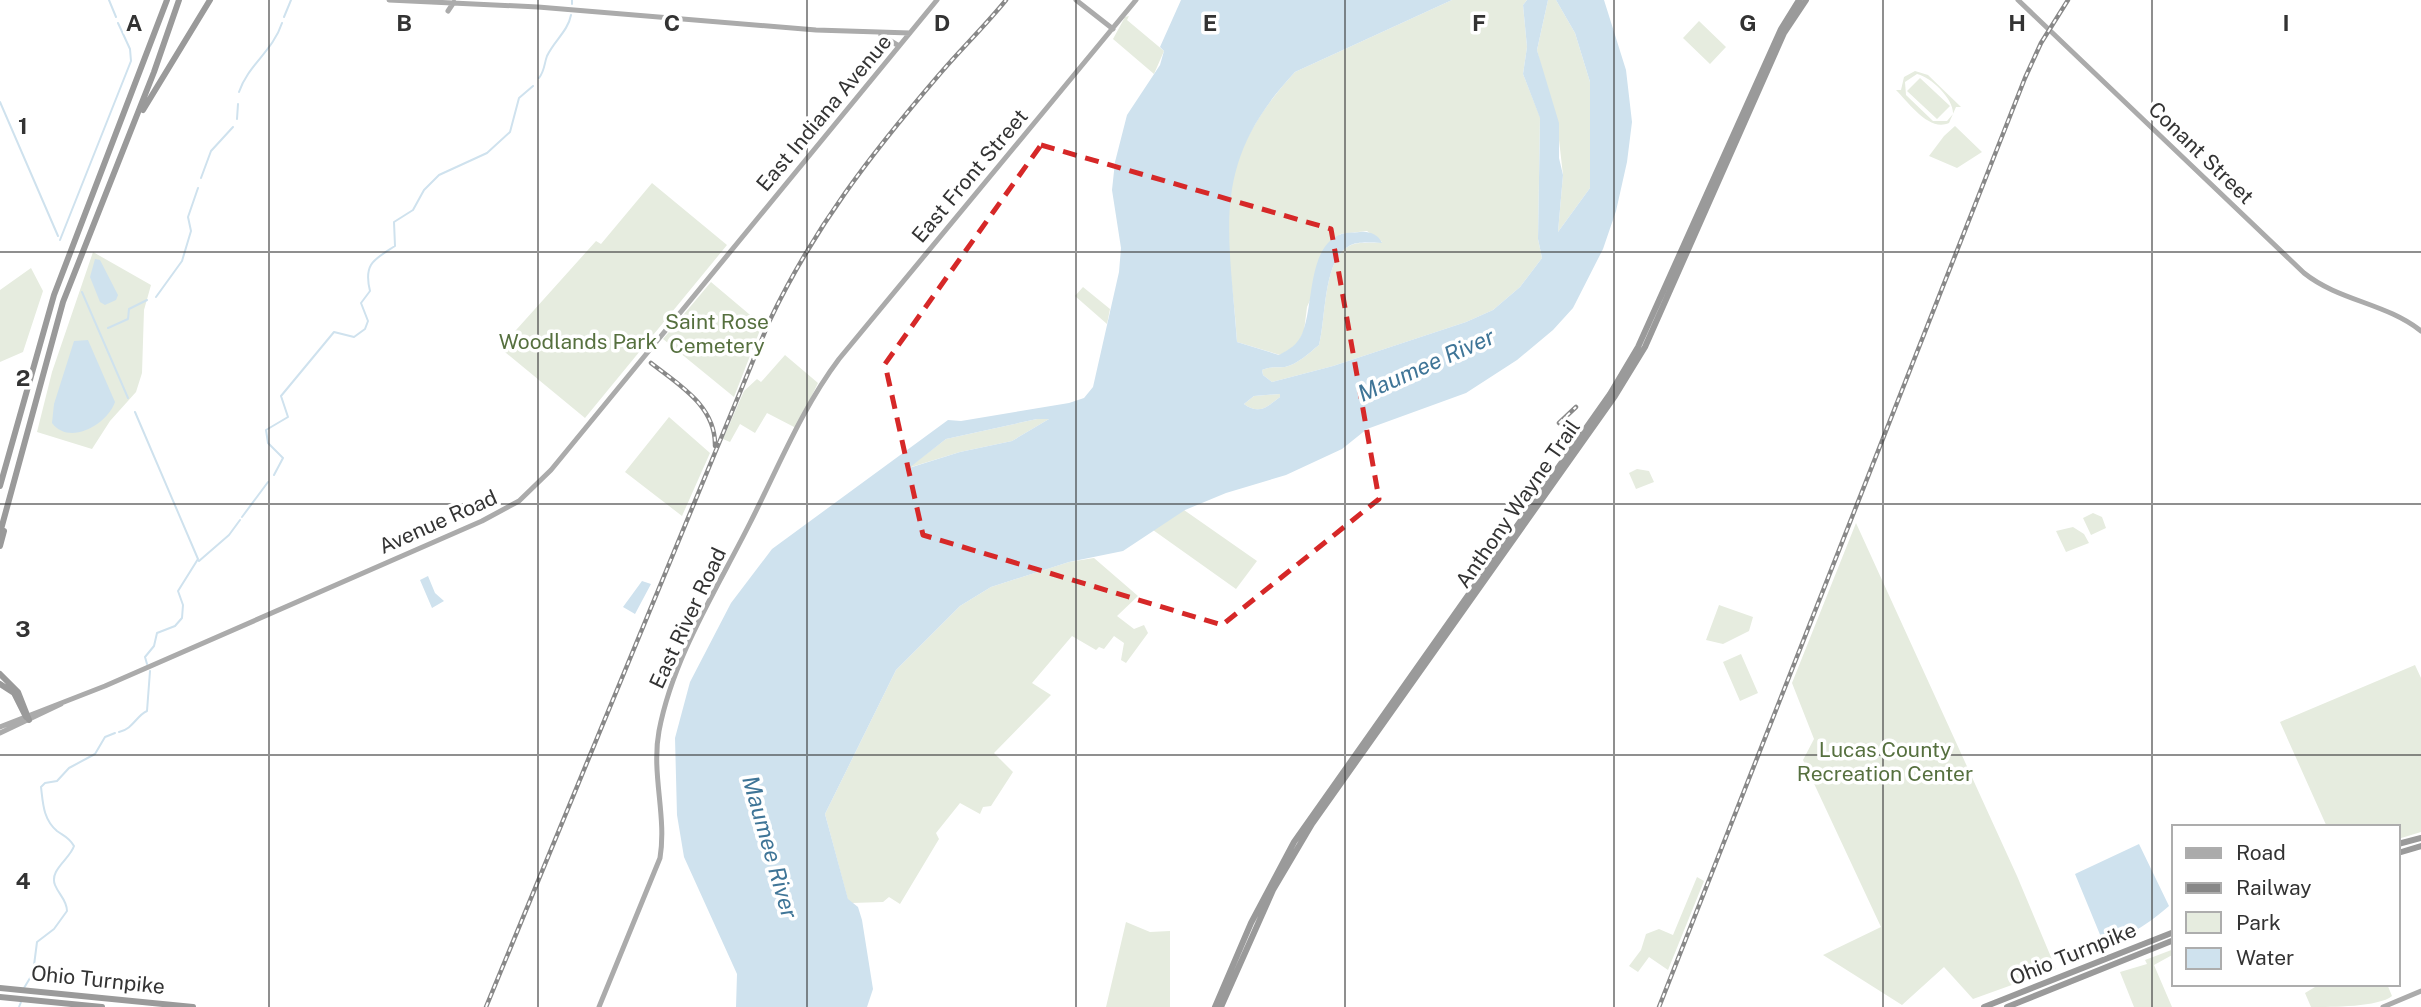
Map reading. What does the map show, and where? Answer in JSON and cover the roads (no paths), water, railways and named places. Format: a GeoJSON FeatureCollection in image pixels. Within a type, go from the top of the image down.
{"type":"FeatureCollection","features":[{"type":"Feature","properties":{"kind":"highway"},"geometry":{"type":"LineString","coordinates":[[0,486],[54,295],[141,74],[165,0]]}},
{"type":"Feature","properties":{"kind":"highway"},"geometry":{"type":"LineString","coordinates":[[0,533],[57,321],[82,251],[133,127],[179,0]]}},
{"type":"Feature","properties":{"kind":"highway"},"geometry":{"type":"LineString","coordinates":[[133,127],[210,0]]}},
{"type":"Feature","properties":{"kind":"highway"},"geometry":{"type":"LineString","coordinates":[[205,11],[217,0]]}},
{"type":"Feature","properties":{"kind":"highway","name":"Anthony Wayne Trail"},"geometry":{"type":"LineString","coordinates":[[1214,1007],[1272,881],[1309,820],[1623,373],[1659,306],[1781,29],[1799,0]]}},
{"type":"Feature","properties":{"kind":"highway","name":"Anthony Wayne Trail"},"geometry":{"type":"LineString","coordinates":[[1222,1007],[1273,890],[1312,824],[1615,396],[1644,347],[1784,33],[1806,0]]}},
{"type":"Feature","properties":{"kind":"highway"},"geometry":{"type":"LineString","coordinates":[[0,475],[9,452]]}},
{"type":"Feature","properties":{"kind":"highway"},"geometry":{"type":"LineString","coordinates":[[0,546],[11,495]]}},
{"type":"Feature","properties":{"kind":"highway"},"geometry":{"type":"LineString","coordinates":[[0,674],[18,692],[28,717]]}},
{"type":"Feature","properties":{"kind":"highway"},"geometry":{"type":"LineString","coordinates":[[0,684],[14,693],[28,717]]}},
{"type":"Feature","properties":{"kind":"highway"},"geometry":{"type":"LineString","coordinates":[[2400,843],[2421,838]]}},
{"type":"Feature","properties":{"kind":"highway"},"geometry":{"type":"LineString","coordinates":[[2400,851],[2421,846]]}},
{"type":"Feature","properties":{"kind":"highway"},"geometry":{"type":"LineString","coordinates":[[1248,918],[1272,881]]}},
{"type":"Feature","properties":{"kind":"highway","name":"Ohio Turnpike"},"geometry":{"type":"LineString","coordinates":[[1984,1007],[2172,933]]}},
{"type":"Feature","properties":{"kind":"highway","name":"Ohio Turnpike"},"geometry":{"type":"LineString","coordinates":[[2007,1007],[2172,941]]}},
{"type":"Feature","properties":{"kind":"highway","name":"Ohio Turnpike"},"geometry":{"type":"LineString","coordinates":[[0,988],[193,1007]]}},
{"type":"Feature","properties":{"kind":"highway","name":"Ohio Turnpike"},"geometry":{"type":"LineString","coordinates":[[0,997],[102,1007]]}},
{"type":"Feature","properties":{"kind":"main road"},"geometry":{"type":"LineString","coordinates":[[389,0],[435,0],[872,33],[910,33]]}},
{"type":"Feature","properties":{"kind":"main road","name":"East Indiana Avenue"},"geometry":{"type":"LineString","coordinates":[[734,245],[937,0]]}},
{"type":"Feature","properties":{"kind":"main road"},"geometry":{"type":"LineString","coordinates":[[1076,0],[1113,29]]}},
{"type":"Feature","properties":{"kind":"main road","name":"East Front Street"},"geometry":{"type":"LineString","coordinates":[[853,343],[1136,0]]}},
{"type":"Feature","properties":{"kind":"main road","name":"Conant Street"},"geometry":{"type":"LineString","coordinates":[[2018,0],[2304,273],[2332,290],[2409,322],[2421,333]]}},
{"type":"Feature","properties":{"kind":"main road"},"geometry":{"type":"LineString","coordinates":[[448,11],[454,2]]}},
{"type":"Feature","properties":{"kind":"main road"},"geometry":{"type":"LineString","coordinates":[[872,33],[888,38],[900,46]]}},
{"type":"Feature","properties":{"kind":"main road","name":"Avenue Road"},"geometry":{"type":"LineString","coordinates":[[0,730],[514,505],[551,470],[734,245]]}},
{"type":"Feature","properties":{"kind":"main road","name":"Conant Street"},"geometry":{"type":"LineString","coordinates":[[2376,308],[2421,333]]}},
{"type":"Feature","properties":{"kind":"main road","name":"East River Road"},"geometry":{"type":"LineString","coordinates":[[599,1007],[660,858],[662,836],[656,778],[657,744],[674,680],[813,398],[853,343]]}},
{"type":"Feature","properties":{"kind":"main road"},"geometry":{"type":"LineString","coordinates":[[2383,1007],[2421,991]]}},
{"type":"Feature","properties":{"kind":"water","name":"Maumee River"},"geometry":{"type":"Polygon","coordinates":[[[1181,0],[1452,0],[1295,72],[1267,105],[1249,137],[1237,168],[1229,231],[1237,342],[1279,355],[1290,349],[1302,334],[1316,265],[1329,242],[1341,234],[1363,232],[1376,235],[1382,243],[1356,243],[1341,253],[1330,276],[1319,345],[1290,366],[1262,370],[1263,375],[1272,382],[1333,366],[1466,322],[1493,310],[1520,287],[1542,258],[1538,239],[1540,118],[1523,74],[1527,47],[1523,5],[1527,0],[1548,0],[1537,50],[1559,123],[1559,158],[1563,175],[1558,232],[1590,188],[1590,82],[1575,33],[1556,0],[1604,0],[1626,70],[1632,122],[1627,162],[1616,211],[1603,249],[1573,308],[1553,330],[1517,360],[1466,393],[1367,429],[1342,449],[1286,475],[1226,493],[1185,510],[1123,551],[1069,562],[991,587],[960,606],[896,670],[825,814],[848,899],[858,907],[862,920],[873,989],[867,1007],[736,1007],[737,974],[684,857],[677,815],[675,738],[690,682],[731,603],[772,549],[948,420],[961,421],[1069,403],[1084,398],[1093,387],[1119,272],[1121,248],[1112,190],[1115,162],[1127,115],[1160,65],[1164,51],[1160,47],[1181,0]],[[1280,394],[1254,396],[1244,404],[1254,409],[1263,408],[1280,397],[1280,394]],[[1037,419],[946,439],[909,468],[960,452],[1012,441],[1049,419],[1037,419]]]}},
{"type":"Feature","properties":{"kind":"water"},"geometry":{"type":"Polygon","coordinates":[[[95,259],[100,260],[118,295],[116,300],[105,305],[100,302],[90,277],[95,259]]]}},
{"type":"Feature","properties":{"kind":"water"},"geometry":{"type":"Polygon","coordinates":[[[88,340],[115,402],[96,425],[77,433],[68,433],[59,430],[52,423],[54,404],[74,341],[88,340]]]}},
{"type":"Feature","properties":{"kind":"water"},"geometry":{"type":"Polygon","coordinates":[[[428,576],[435,593],[444,601],[432,608],[420,580],[428,576]]]}},
{"type":"Feature","properties":{"kind":"water"},"geometry":{"type":"Polygon","coordinates":[[[642,581],[651,584],[635,614],[623,607],[642,581]]]}},
{"type":"Feature","properties":{"kind":"water"},"geometry":{"type":"Polygon","coordinates":[[[2139,844],[2169,906],[2128,934],[2101,937],[2075,874],[2139,844]]]}},
{"type":"Feature","properties":{"kind":"waterway"},"geometry":{"type":"LineString","coordinates":[[109,0],[116,17]]}},
{"type":"Feature","properties":{"kind":"waterway"},"geometry":{"type":"LineString","coordinates":[[284,17],[291,0]]}},
{"type":"Feature","properties":{"kind":"waterway"},"geometry":{"type":"LineString","coordinates":[[539,78],[547,56],[567,26],[571,15]]}},
{"type":"Feature","properties":{"kind":"waterway"},"geometry":{"type":"LineString","coordinates":[[60,240],[131,61],[130,49],[118,23]]}},
{"type":"Feature","properties":{"kind":"waterway"},"geometry":{"type":"LineString","coordinates":[[239,92],[248,74],[273,42],[282,23]]}},
{"type":"Feature","properties":{"kind":"waterway"},"geometry":{"type":"LineString","coordinates":[[274,475],[283,458],[268,443],[266,430],[288,417],[281,396],[334,332],[354,337],[365,329],[368,321],[361,303],[370,291],[368,274],[372,263],[395,246],[394,222],[413,210],[424,190],[439,175],[487,153],[510,132],[519,98],[533,86]]}},
{"type":"Feature","properties":{"kind":"waterway"},"geometry":{"type":"LineString","coordinates":[[0,102],[58,236]]}},
{"type":"Feature","properties":{"kind":"waterway"},"geometry":{"type":"LineString","coordinates":[[237,119],[238,104]]}},
{"type":"Feature","properties":{"kind":"waterway"},"geometry":{"type":"LineString","coordinates":[[201,178],[211,151],[233,127]]}},
{"type":"Feature","properties":{"kind":"waterway"},"geometry":{"type":"LineString","coordinates":[[156,297],[182,261],[191,231],[188,217],[198,188]]}},
{"type":"Feature","properties":{"kind":"waterway"},"geometry":{"type":"LineString","coordinates":[[82,292],[128,398]]}},
{"type":"Feature","properties":{"kind":"waterway"},"geometry":{"type":"LineString","coordinates":[[108,328],[128,319],[129,309],[147,300]]}},
{"type":"Feature","properties":{"kind":"waterway"},"geometry":{"type":"LineString","coordinates":[[135,412],[198,559],[178,591],[183,605],[182,618],[175,626],[157,633],[154,646],[145,657],[147,664]]}},
{"type":"Feature","properties":{"kind":"waterway"},"geometry":{"type":"LineString","coordinates":[[242,517],[268,482]]}},
{"type":"Feature","properties":{"kind":"waterway"},"geometry":{"type":"LineString","coordinates":[[199,561],[229,535],[240,520]]}},
{"type":"Feature","properties":{"kind":"waterway"},"geometry":{"type":"LineString","coordinates":[[119,732],[128,728],[147,711],[150,671]]}},
{"type":"Feature","properties":{"kind":"waterway"},"geometry":{"type":"LineString","coordinates":[[24,988],[33,973],[37,942],[54,929],[67,911],[54,880],[57,869],[74,846],[49,821],[44,810],[41,787],[45,783],[57,781],[69,768],[95,754],[105,737],[115,733]]}},
{"type":"Feature","properties":{"kind":"waterway"},"geometry":{"type":"LineString","coordinates":[[19,1007],[21,1002]]}},
{"type":"Feature","properties":{"kind":"railway"},"geometry":{"type":"LineString","coordinates":[[486,1007],[769,322],[786,288],[824,224],[867,164],[938,76],[1006,0]]}},
{"type":"Feature","properties":{"kind":"railway"},"geometry":{"type":"LineString","coordinates":[[1659,1007],[2025,78],[2041,43],[2068,0]]}},
{"type":"Feature","properties":{"kind":"railway"},"geometry":{"type":"LineString","coordinates":[[651,363],[684,388],[703,408],[714,432],[715,446]]}},
{"type":"Feature","properties":{"kind":"railway"},"geometry":{"type":"LineString","coordinates":[[1559,423],[1576,407]]}},
{"type":"Feature","properties":{"kind":"park label","name":"Saint Rose Cemetery"},"geometry":{"type":"Point","coordinates":[717,334]}},
{"type":"Feature","properties":{"kind":"park label","name":"Woodlands Park"},"geometry":{"type":"Point","coordinates":[578,342]}},
{"type":"Feature","properties":{"kind":"park label","name":"Lucas County Recreation Center"},"geometry":{"type":"Point","coordinates":[1885,762]}}]}
